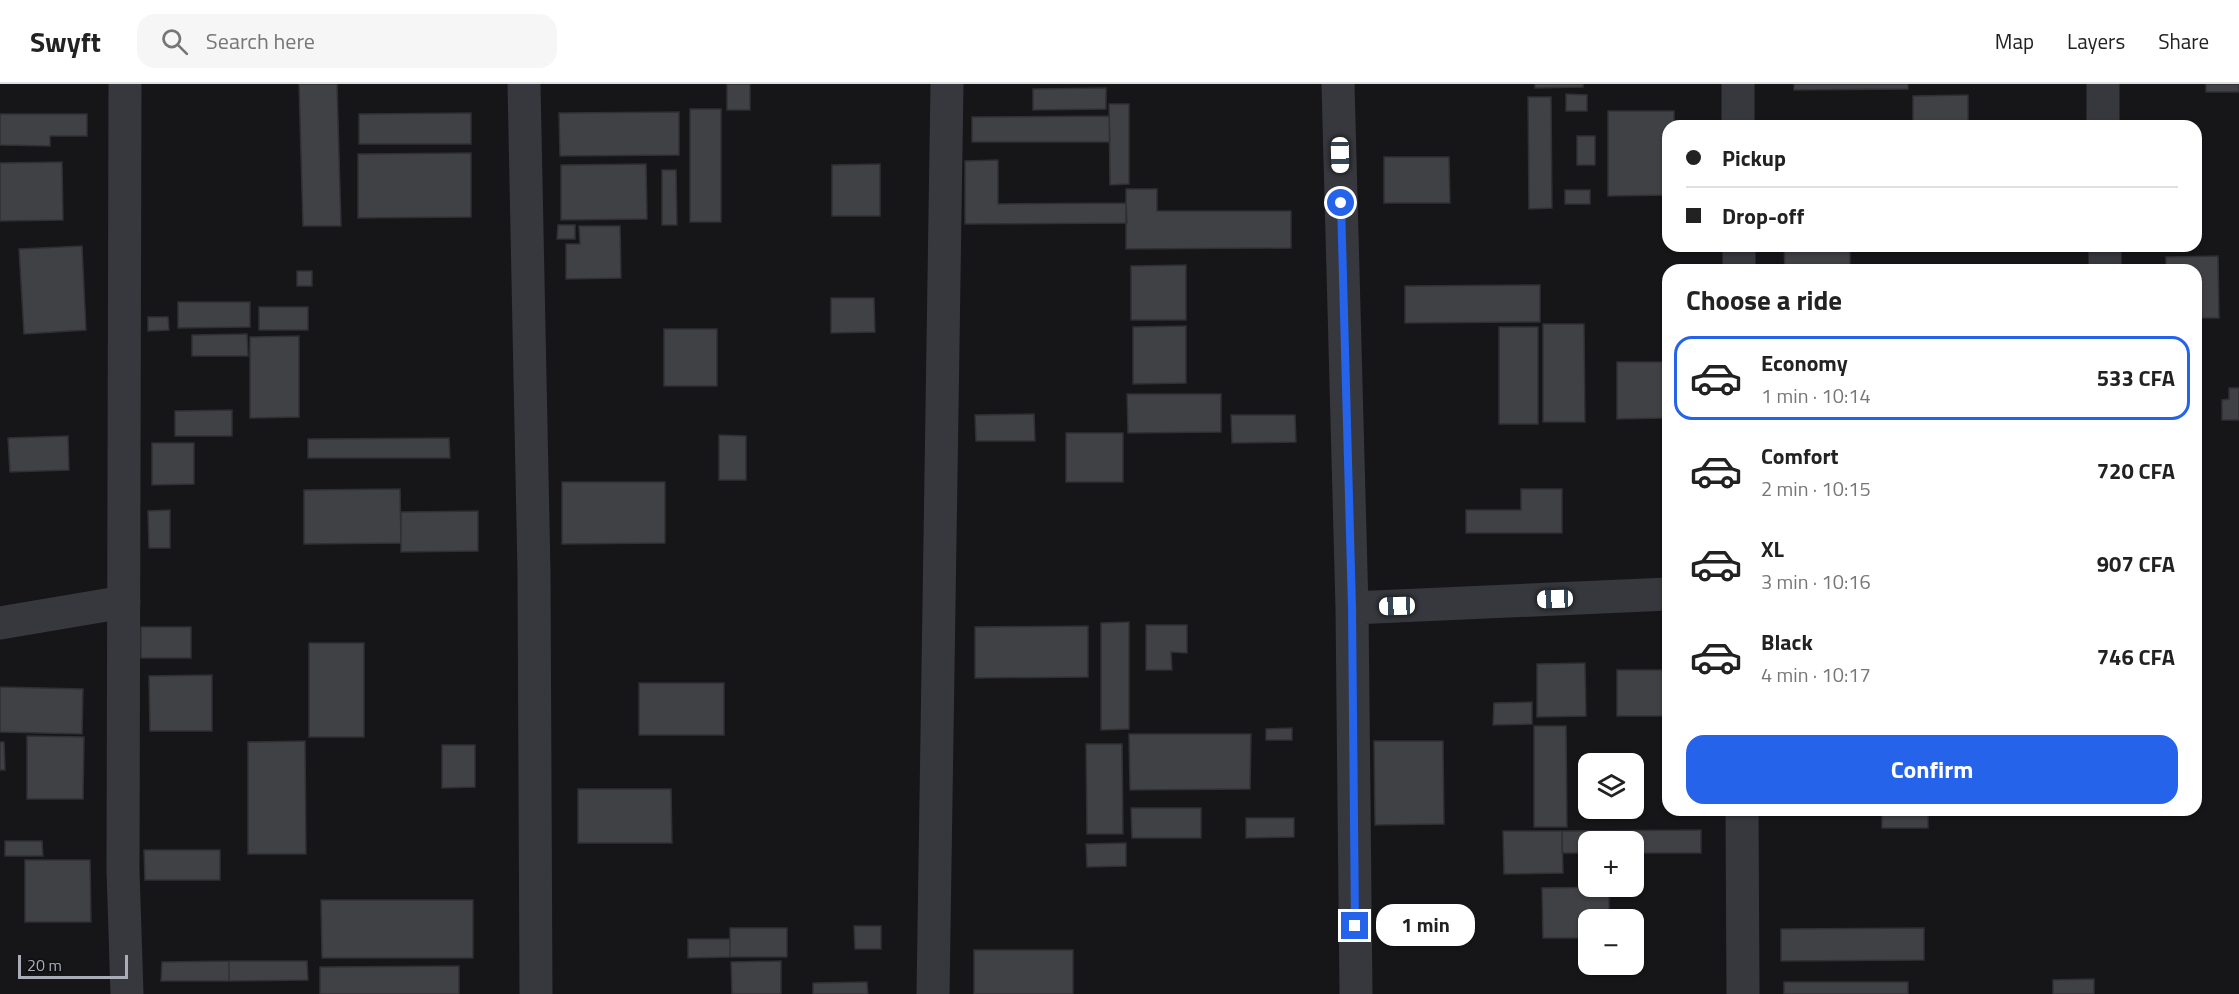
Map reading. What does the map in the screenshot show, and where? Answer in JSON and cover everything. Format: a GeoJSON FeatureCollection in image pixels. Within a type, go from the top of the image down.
{"type":"FeatureCollection","features":[{"type":"Feature","properties":{"kind":"street"},"geometry":{"type":"LineString","coordinates":[[125,84],[123,870],[127,994]]}},
{"type":"Feature","properties":{"kind":"street"},"geometry":{"type":"LineString","coordinates":[[524,84],[534,561],[536,994]]}},
{"type":"Feature","properties":{"kind":"street"},"geometry":{"type":"LineString","coordinates":[[933,994],[947,84]]}},
{"type":"Feature","properties":{"kind":"street"},"geometry":{"type":"LineString","coordinates":[[1338,84],[1352,608],[1356,994]]}},
{"type":"Feature","properties":{"kind":"street"},"geometry":{"type":"LineString","coordinates":[[1738,84],[1738,120]]}},
{"type":"Feature","properties":{"kind":"street"},"geometry":{"type":"LineString","coordinates":[[2103,84],[2103,120]]}},
{"type":"Feature","properties":{"kind":"street"},"geometry":{"type":"LineString","coordinates":[[1352,608],[1662,594]]}},
{"type":"Feature","properties":{"kind":"street"},"geometry":{"type":"LineString","coordinates":[[0,623],[124,602]]}},
{"type":"Feature","properties":{"kind":"street"},"geometry":{"type":"LineString","coordinates":[[1742,816],[1743,994]]}},
{"type":"Feature","properties":{"kind":"building"},"geometry":{"type":"Polygon","coordinates":[[[299,84],[337,84],[341,226],[303,226],[299,84]]]}},
{"type":"Feature","properties":{"kind":"building"},"geometry":{"type":"Polygon","coordinates":[[[727,84],[750,84],[750,110],[727,110],[727,84]]]}},
{"type":"Feature","properties":{"kind":"building"},"geometry":{"type":"Polygon","coordinates":[[[1535,84],[1583,84],[1583,87],[1535,88],[1535,84]]]}},
{"type":"Feature","properties":{"kind":"building"},"geometry":{"type":"Polygon","coordinates":[[[1794,84],[1908,84],[1908,89],[1794,90],[1794,84]]]}},
{"type":"Feature","properties":{"kind":"building"},"geometry":{"type":"Polygon","coordinates":[[[2206,84],[2239,84],[2239,92],[2206,92],[2206,84]]]}},
{"type":"Feature","properties":{"kind":"building"},"geometry":{"type":"Polygon","coordinates":[[[1106,88],[1106,109],[1033,110],[1033,89],[1106,88]]]}},
{"type":"Feature","properties":{"kind":"building"},"geometry":{"type":"Polygon","coordinates":[[[1566,94],[1587,95],[1587,111],[1566,111],[1566,94]]]}},
{"type":"Feature","properties":{"kind":"building"},"geometry":{"type":"Polygon","coordinates":[[[1968,95],[1968,120],[1913,120],[1913,96],[1968,95]]]}},
{"type":"Feature","properties":{"kind":"building"},"geometry":{"type":"Polygon","coordinates":[[[1528,97],[1551,97],[1552,208],[1529,209],[1528,97]]]}},
{"type":"Feature","properties":{"kind":"building"},"geometry":{"type":"Polygon","coordinates":[[[1109,104],[1129,104],[1129,184],[1110,185],[1109,104]]]}},
{"type":"Feature","properties":{"kind":"building"},"geometry":{"type":"Polygon","coordinates":[[[690,109],[721,109],[721,222],[690,222],[690,109]]]}},
{"type":"Feature","properties":{"kind":"building"},"geometry":{"type":"Polygon","coordinates":[[[1608,111],[1674,111],[1674,120],[1662,120],[1662,195],[1608,196],[1608,111]]]}},
{"type":"Feature","properties":{"kind":"building"},"geometry":{"type":"Polygon","coordinates":[[[679,112],[679,155],[560,156],[559,113],[679,112]]]}},
{"type":"Feature","properties":{"kind":"building"},"geometry":{"type":"Polygon","coordinates":[[[471,113],[471,144],[359,144],[359,114],[471,113]]]}},
{"type":"Feature","properties":{"kind":"building"},"geometry":{"type":"Polygon","coordinates":[[[0,114],[87,114],[87,136],[50,136],[50,146],[0,145],[0,114]]]}},
{"type":"Feature","properties":{"kind":"building"},"geometry":{"type":"Polygon","coordinates":[[[1109,116],[1110,142],[972,142],[972,117],[1109,116]]]}},
{"type":"Feature","properties":{"kind":"building"},"geometry":{"type":"Polygon","coordinates":[[[1577,136],[1595,136],[1595,165],[1577,165],[1577,136]]]}},
{"type":"Feature","properties":{"kind":"building"},"geometry":{"type":"Polygon","coordinates":[[[471,153],[471,217],[358,218],[358,154],[471,153]]]}},
{"type":"Feature","properties":{"kind":"building"},"geometry":{"type":"Polygon","coordinates":[[[1384,157],[1449,157],[1450,203],[1384,203],[1384,157]]]}},
{"type":"Feature","properties":{"kind":"building"},"geometry":{"type":"Polygon","coordinates":[[[998,160],[998,204],[1126,203],[1127,223],[965,224],[965,161],[998,160]]]}},
{"type":"Feature","properties":{"kind":"building"},"geometry":{"type":"Polygon","coordinates":[[[62,162],[63,220],[0,221],[0,163],[62,162]]]}},
{"type":"Feature","properties":{"kind":"building"},"geometry":{"type":"Polygon","coordinates":[[[646,164],[647,219],[561,220],[561,165],[646,164]]]}},
{"type":"Feature","properties":{"kind":"building"},"geometry":{"type":"Polygon","coordinates":[[[880,164],[880,216],[832,216],[832,165],[880,164]]]}},
{"type":"Feature","properties":{"kind":"building"},"geometry":{"type":"Polygon","coordinates":[[[662,170],[676,170],[677,225],[662,225],[662,170]]]}},
{"type":"Feature","properties":{"kind":"building"},"geometry":{"type":"Polygon","coordinates":[[[1126,189],[1157,189],[1157,211],[1291,211],[1291,248],[1126,249],[1126,189]]]}},
{"type":"Feature","properties":{"kind":"building"},"geometry":{"type":"Polygon","coordinates":[[[1565,190],[1590,190],[1590,204],[1565,204],[1565,190]]]}},
{"type":"Feature","properties":{"kind":"building"},"geometry":{"type":"Polygon","coordinates":[[[558,225],[575,225],[575,239],[557,239],[558,225]]]}},
{"type":"Feature","properties":{"kind":"building"},"geometry":{"type":"Polygon","coordinates":[[[579,226],[620,226],[621,278],[566,279],[566,244],[580,244],[579,226]]]}},
{"type":"Feature","properties":{"kind":"building"},"geometry":{"type":"Polygon","coordinates":[[[82,246],[86,330],[24,334],[19,249],[82,246]]]}},
{"type":"Feature","properties":{"kind":"building"},"geometry":{"type":"Polygon","coordinates":[[[1784,252],[1850,252],[1850,264],[1785,264],[1784,252]]]}},
{"type":"Feature","properties":{"kind":"building"},"geometry":{"type":"Polygon","coordinates":[[[2218,256],[2219,318],[2202,318],[2202,264],[2166,264],[2166,257],[2218,256]]]}},
{"type":"Feature","properties":{"kind":"building"},"geometry":{"type":"Polygon","coordinates":[[[1186,265],[1186,320],[1131,320],[1131,266],[1186,265]]]}},
{"type":"Feature","properties":{"kind":"building"},"geometry":{"type":"Polygon","coordinates":[[[297,271],[312,271],[312,286],[297,286],[297,271]]]}},
{"type":"Feature","properties":{"kind":"building"},"geometry":{"type":"Polygon","coordinates":[[[1540,285],[1540,322],[1405,323],[1405,286],[1540,285]]]}},
{"type":"Feature","properties":{"kind":"building"},"geometry":{"type":"Polygon","coordinates":[[[831,298],[874,298],[875,332],[831,333],[831,298]]]}},
{"type":"Feature","properties":{"kind":"building"},"geometry":{"type":"Polygon","coordinates":[[[178,302],[250,302],[250,327],[178,328],[178,302]]]}},
{"type":"Feature","properties":{"kind":"building"},"geometry":{"type":"Polygon","coordinates":[[[259,307],[308,307],[308,330],[259,330],[259,307]]]}},
{"type":"Feature","properties":{"kind":"building"},"geometry":{"type":"Polygon","coordinates":[[[148,317],[168,317],[169,330],[148,331],[148,317]]]}},
{"type":"Feature","properties":{"kind":"building"},"geometry":{"type":"Polygon","coordinates":[[[1543,324],[1584,324],[1585,422],[1543,422],[1543,324]]]}},
{"type":"Feature","properties":{"kind":"building"},"geometry":{"type":"Polygon","coordinates":[[[1186,326],[1186,383],[1133,384],[1133,327],[1186,326]]]}},
{"type":"Feature","properties":{"kind":"building"},"geometry":{"type":"Polygon","coordinates":[[[1499,327],[1538,327],[1538,424],[1499,424],[1499,327]]]}},
{"type":"Feature","properties":{"kind":"building"},"geometry":{"type":"Polygon","coordinates":[[[664,329],[717,329],[717,386],[664,386],[664,329]]]}},
{"type":"Feature","properties":{"kind":"building"},"geometry":{"type":"Polygon","coordinates":[[[247,334],[248,356],[192,356],[192,335],[247,334]]]}},
{"type":"Feature","properties":{"kind":"building"},"geometry":{"type":"Polygon","coordinates":[[[299,336],[299,417],[250,418],[250,337],[299,336]]]}},
{"type":"Feature","properties":{"kind":"building"},"geometry":{"type":"Polygon","coordinates":[[[1617,362],[1662,362],[1662,418],[1617,419],[1617,362]]]}},
{"type":"Feature","properties":{"kind":"building"},"geometry":{"type":"Polygon","coordinates":[[[2229,388],[2239,388],[2239,420],[2222,420],[2222,400],[2229,399],[2229,388]]]}},
{"type":"Feature","properties":{"kind":"building"},"geometry":{"type":"Polygon","coordinates":[[[1127,394],[1221,394],[1221,432],[1128,433],[1127,394]]]}},
{"type":"Feature","properties":{"kind":"building"},"geometry":{"type":"Polygon","coordinates":[[[232,410],[232,436],[175,436],[175,411],[232,410]]]}},
{"type":"Feature","properties":{"kind":"building"},"geometry":{"type":"Polygon","coordinates":[[[1034,414],[1035,441],[976,441],[975,415],[1034,414]]]}},
{"type":"Feature","properties":{"kind":"building"},"geometry":{"type":"Polygon","coordinates":[[[1231,415],[1295,415],[1296,442],[1232,443],[1231,415]]]}},
{"type":"Feature","properties":{"kind":"building"},"geometry":{"type":"Polygon","coordinates":[[[1066,433],[1123,433],[1123,482],[1066,482],[1066,433]]]}},
{"type":"Feature","properties":{"kind":"building"},"geometry":{"type":"Polygon","coordinates":[[[719,435],[746,436],[746,480],[719,480],[719,435]]]}},
{"type":"Feature","properties":{"kind":"building"},"geometry":{"type":"Polygon","coordinates":[[[68,436],[69,470],[10,472],[8,438],[68,436]]]}},
{"type":"Feature","properties":{"kind":"building"},"geometry":{"type":"Polygon","coordinates":[[[449,438],[450,458],[308,458],[308,439],[449,438]]]}},
{"type":"Feature","properties":{"kind":"building"},"geometry":{"type":"Polygon","coordinates":[[[152,443],[194,443],[194,484],[152,485],[152,443]]]}},
{"type":"Feature","properties":{"kind":"building"},"geometry":{"type":"Polygon","coordinates":[[[562,482],[665,482],[665,543],[562,544],[562,482]]]}},
{"type":"Feature","properties":{"kind":"building"},"geometry":{"type":"Polygon","coordinates":[[[400,489],[401,543],[304,544],[304,490],[400,489]]]}},
{"type":"Feature","properties":{"kind":"building"},"geometry":{"type":"Polygon","coordinates":[[[1521,489],[1562,489],[1562,533],[1466,533],[1466,510],[1521,510],[1521,489]]]}},
{"type":"Feature","properties":{"kind":"building"},"geometry":{"type":"Polygon","coordinates":[[[170,510],[170,548],[149,548],[148,511],[170,510]]]}},
{"type":"Feature","properties":{"kind":"building"},"geometry":{"type":"Polygon","coordinates":[[[478,511],[478,551],[401,552],[401,512],[478,511]]]}},
{"type":"Feature","properties":{"kind":"building"},"geometry":{"type":"Polygon","coordinates":[[[1129,622],[1129,729],[1101,730],[1101,623],[1129,622]]]}},
{"type":"Feature","properties":{"kind":"building"},"geometry":{"type":"Polygon","coordinates":[[[1146,625],[1187,625],[1187,653],[1171,652],[1172,670],[1146,670],[1146,625]]]}},
{"type":"Feature","properties":{"kind":"building"},"geometry":{"type":"Polygon","coordinates":[[[1088,626],[1088,677],[975,678],[975,627],[1088,626]]]}},
{"type":"Feature","properties":{"kind":"building"},"geometry":{"type":"Polygon","coordinates":[[[141,627],[191,627],[191,658],[141,658],[141,627]]]}},
{"type":"Feature","properties":{"kind":"building"},"geometry":{"type":"Polygon","coordinates":[[[309,643],[364,643],[364,737],[309,737],[309,643]]]}},
{"type":"Feature","properties":{"kind":"building"},"geometry":{"type":"Polygon","coordinates":[[[1585,663],[1586,716],[1537,717],[1537,664],[1585,663]]]}},
{"type":"Feature","properties":{"kind":"building"},"geometry":{"type":"Polygon","coordinates":[[[1617,670],[1662,670],[1662,716],[1617,716],[1617,670]]]}},
{"type":"Feature","properties":{"kind":"building"},"geometry":{"type":"Polygon","coordinates":[[[212,675],[212,731],[150,731],[149,676],[212,675]]]}},
{"type":"Feature","properties":{"kind":"building"},"geometry":{"type":"Polygon","coordinates":[[[639,683],[724,683],[724,735],[639,735],[639,683]]]}},
{"type":"Feature","properties":{"kind":"building"},"geometry":{"type":"Polygon","coordinates":[[[0,687],[83,689],[82,734],[0,732],[0,687]]]}},
{"type":"Feature","properties":{"kind":"building"},"geometry":{"type":"Polygon","coordinates":[[[1532,702],[1532,724],[1493,725],[1494,703],[1532,702]]]}},
{"type":"Feature","properties":{"kind":"building"},"geometry":{"type":"Polygon","coordinates":[[[1534,726],[1566,726],[1567,827],[1534,827],[1534,726]]]}},
{"type":"Feature","properties":{"kind":"building"},"geometry":{"type":"Polygon","coordinates":[[[1292,728],[1292,740],[1266,740],[1266,729],[1292,728]]]}},
{"type":"Feature","properties":{"kind":"building"},"geometry":{"type":"Polygon","coordinates":[[[1129,734],[1251,734],[1250,789],[1130,790],[1129,734]]]}},
{"type":"Feature","properties":{"kind":"building"},"geometry":{"type":"Polygon","coordinates":[[[27,736],[84,737],[83,799],[27,799],[27,736]]]}},
{"type":"Feature","properties":{"kind":"building"},"geometry":{"type":"Polygon","coordinates":[[[305,741],[306,854],[248,854],[248,742],[305,741]]]}},
{"type":"Feature","properties":{"kind":"building"},"geometry":{"type":"Polygon","coordinates":[[[1374,741],[1443,741],[1444,824],[1375,825],[1374,741]]]}},
{"type":"Feature","properties":{"kind":"building"},"geometry":{"type":"Polygon","coordinates":[[[0,742],[4,742],[5,770],[0,770],[0,742]]]}},
{"type":"Feature","properties":{"kind":"building"},"geometry":{"type":"Polygon","coordinates":[[[1086,744],[1122,744],[1123,834],[1087,834],[1086,744]]]}},
{"type":"Feature","properties":{"kind":"building"},"geometry":{"type":"Polygon","coordinates":[[[442,745],[475,745],[475,787],[442,788],[442,745]]]}},
{"type":"Feature","properties":{"kind":"building"},"geometry":{"type":"Polygon","coordinates":[[[578,789],[671,789],[672,843],[578,843],[578,789]]]}},
{"type":"Feature","properties":{"kind":"building"},"geometry":{"type":"Polygon","coordinates":[[[1131,808],[1201,808],[1201,838],[1132,838],[1131,808]]]}},
{"type":"Feature","properties":{"kind":"building"},"geometry":{"type":"Polygon","coordinates":[[[1882,816],[1928,816],[1928,828],[1882,828],[1882,816]]]}},
{"type":"Feature","properties":{"kind":"building"},"geometry":{"type":"Polygon","coordinates":[[[1246,818],[1294,818],[1294,837],[1246,838],[1246,818]]]}},
{"type":"Feature","properties":{"kind":"building"},"geometry":{"type":"Polygon","coordinates":[[[1701,830],[1701,853],[1644,853],[1644,831],[1578,831],[1578,853],[1562,853],[1562,831],[1701,830]]]}},
{"type":"Feature","properties":{"kind":"building"},"geometry":{"type":"Polygon","coordinates":[[[1503,831],[1562,831],[1563,873],[1504,874],[1503,831]]]}},
{"type":"Feature","properties":{"kind":"building"},"geometry":{"type":"Polygon","coordinates":[[[5,841],[42,841],[43,856],[5,856],[5,841]]]}},
{"type":"Feature","properties":{"kind":"building"},"geometry":{"type":"Polygon","coordinates":[[[1126,843],[1126,866],[1087,867],[1086,844],[1126,843]]]}},
{"type":"Feature","properties":{"kind":"building"},"geometry":{"type":"Polygon","coordinates":[[[144,850],[220,850],[220,880],[145,880],[144,850]]]}},
{"type":"Feature","properties":{"kind":"building"},"geometry":{"type":"Polygon","coordinates":[[[25,860],[90,860],[91,922],[25,922],[25,860]]]}},
{"type":"Feature","properties":{"kind":"building"},"geometry":{"type":"Polygon","coordinates":[[[1578,887],[1578,897],[1609,897],[1609,909],[1578,909],[1578,938],[1543,938],[1542,888],[1578,887]]]}},
{"type":"Feature","properties":{"kind":"building"},"geometry":{"type":"Polygon","coordinates":[[[321,900],[473,900],[473,958],[322,958],[321,900]]]}},
{"type":"Feature","properties":{"kind":"building"},"geometry":{"type":"Polygon","coordinates":[[[854,926],[881,926],[881,949],[855,949],[854,926]]]}},
{"type":"Feature","properties":{"kind":"building"},"geometry":{"type":"Polygon","coordinates":[[[730,928],[787,928],[787,957],[730,957],[730,928]]]}},
{"type":"Feature","properties":{"kind":"building"},"geometry":{"type":"Polygon","coordinates":[[[1924,928],[1924,960],[1781,961],[1781,929],[1924,928]]]}},
{"type":"Feature","properties":{"kind":"building"},"geometry":{"type":"Polygon","coordinates":[[[688,939],[730,939],[730,957],[688,958],[688,939]]]}},
{"type":"Feature","properties":{"kind":"building"},"geometry":{"type":"Polygon","coordinates":[[[974,950],[1073,950],[1073,994],[974,994],[974,950]]]}},
{"type":"Feature","properties":{"kind":"building"},"geometry":{"type":"Polygon","coordinates":[[[229,961],[229,981],[161,981],[162,962],[229,961]]]}},
{"type":"Feature","properties":{"kind":"building"},"geometry":{"type":"Polygon","coordinates":[[[229,961],[307,961],[308,980],[229,981],[229,961]]]}},
{"type":"Feature","properties":{"kind":"building"},"geometry":{"type":"Polygon","coordinates":[[[781,961],[781,994],[732,994],[731,962],[781,961]]]}},
{"type":"Feature","properties":{"kind":"building"},"geometry":{"type":"Polygon","coordinates":[[[459,966],[459,994],[320,994],[320,967],[459,966]]]}},
{"type":"Feature","properties":{"kind":"building"},"geometry":{"type":"Polygon","coordinates":[[[2094,979],[2094,994],[2053,994],[2053,980],[2094,979]]]}},
{"type":"Feature","properties":{"kind":"building"},"geometry":{"type":"Polygon","coordinates":[[[867,982],[868,994],[813,994],[813,983],[867,982]]]}},
{"type":"Feature","properties":{"kind":"building"},"geometry":{"type":"Polygon","coordinates":[[[1784,982],[1908,982],[1908,994],[1784,994],[1784,982]]]}},
{"type":"Feature","properties":{"kind":"route"},"geometry":{"type":"LineString","coordinates":[[1341,203],[1352,608],[1355,926]]}}]}
